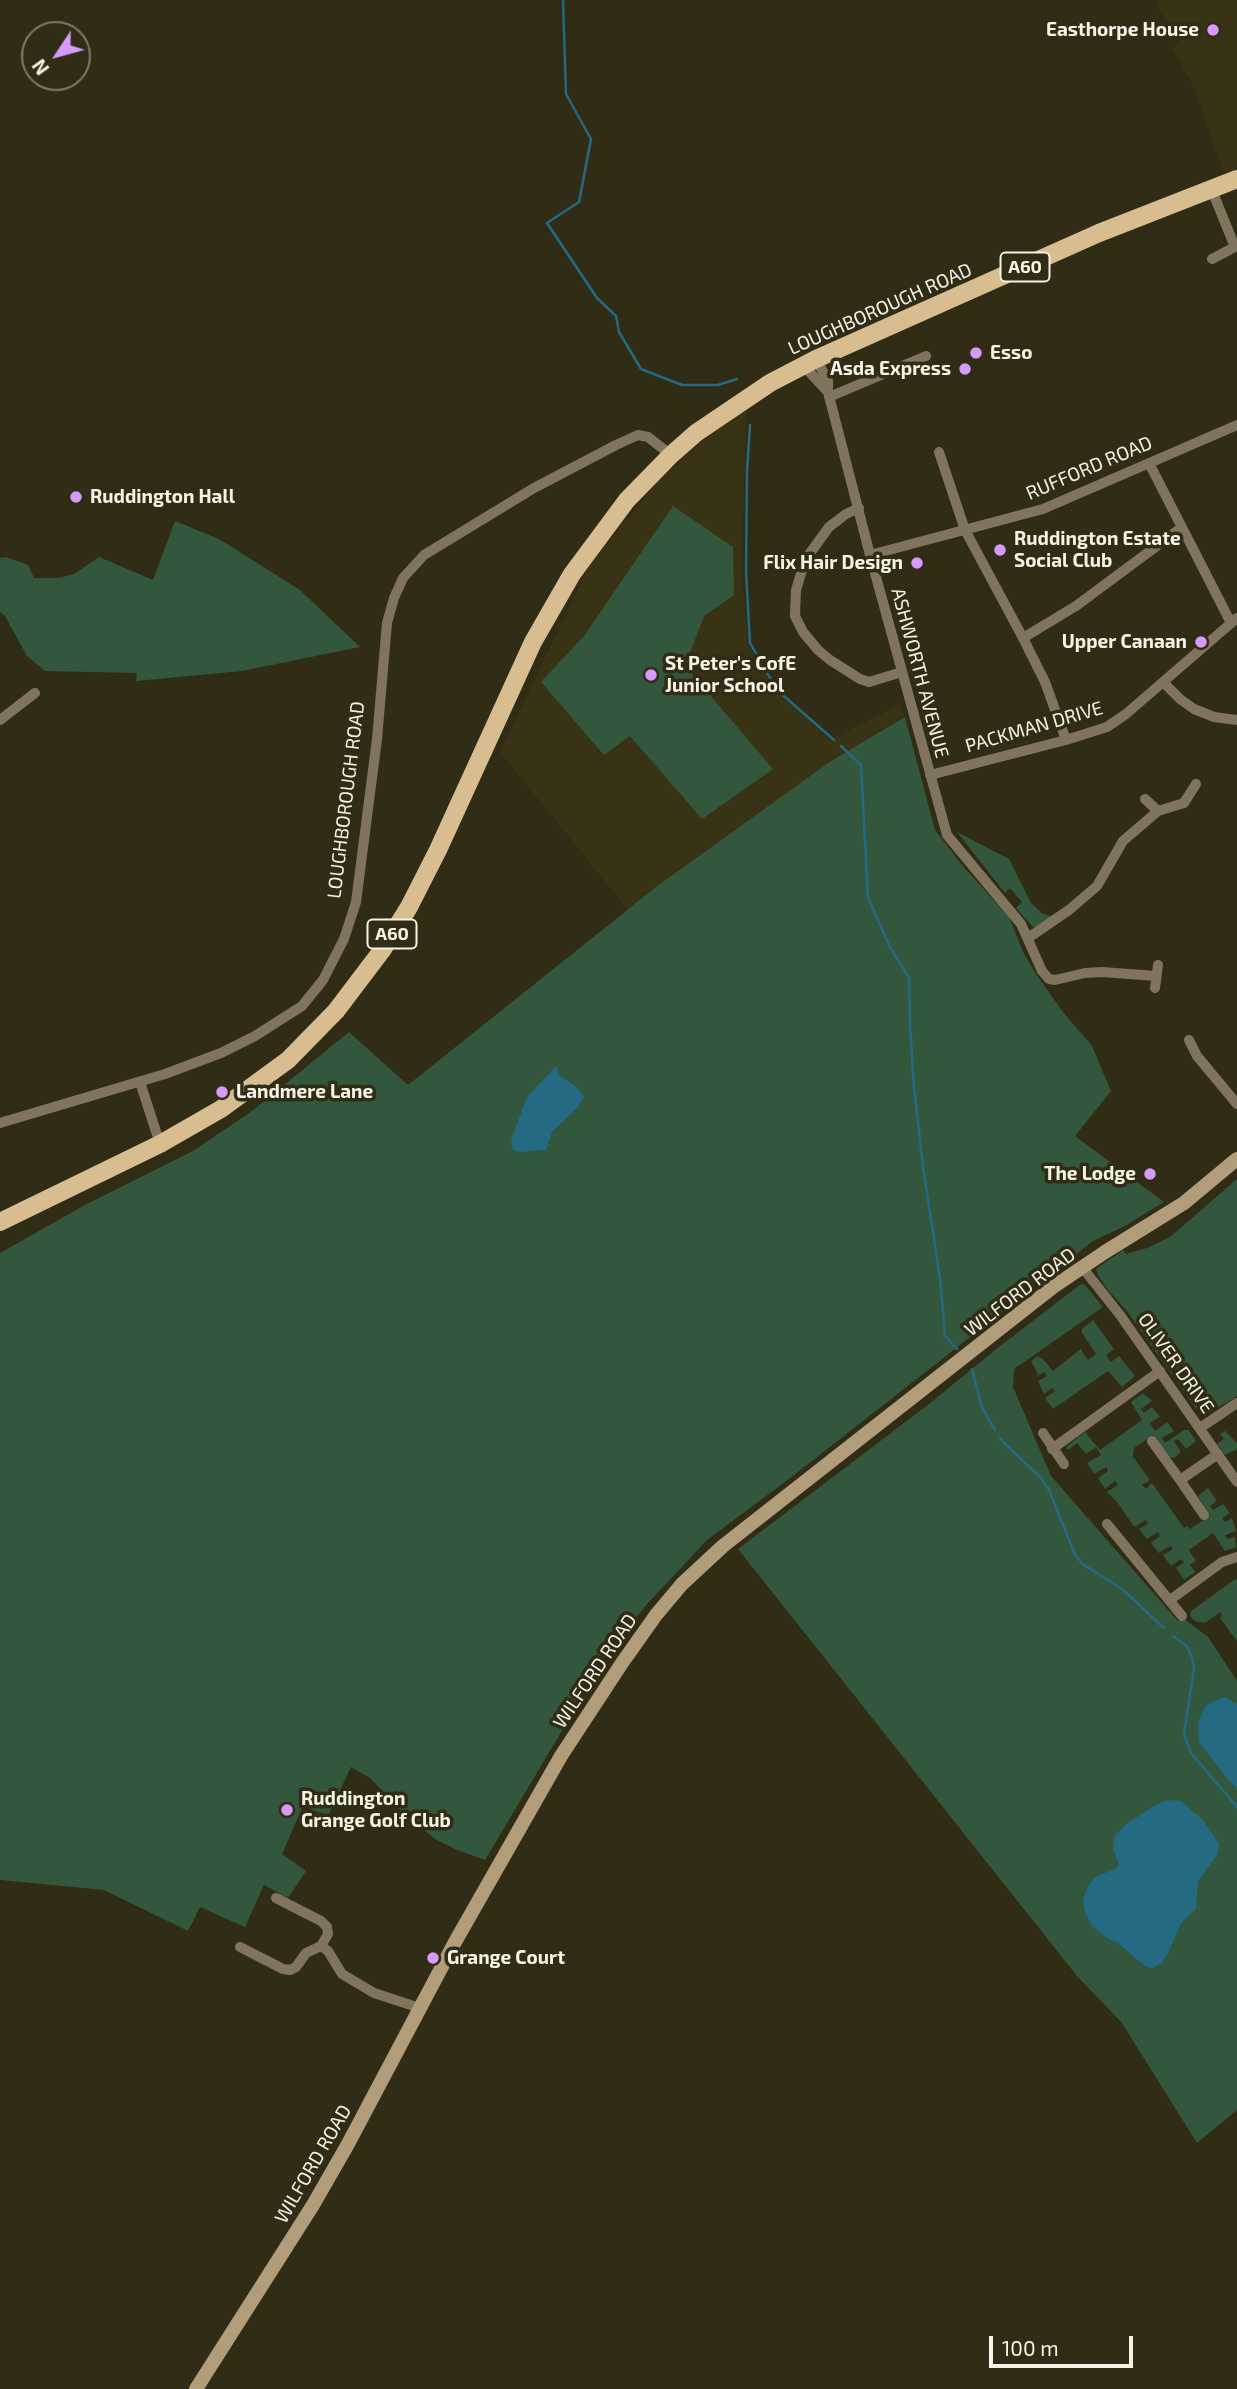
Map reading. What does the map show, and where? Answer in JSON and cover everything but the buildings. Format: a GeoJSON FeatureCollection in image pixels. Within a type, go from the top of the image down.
{"type":"FeatureCollection","features":[{"type":"Feature","properties":{"kind":"main road","name":"LOUGHBOROUGH ROAD"},"geometry":{"type":"LineString","coordinates":[[0,1222],[160,1144],[221,1109],[278,1069],[319,1029],[362,978],[402,918],[432,862],[508,694],[556,599],[584,555],[627,500],[696,433],[770,383],[809,362],[1099,233],[1237,179]]}},
{"type":"Feature","properties":{"kind":"main road","name":"WILFORD ROAD"},"geometry":{"type":"LineString","coordinates":[[196,2389],[313,2205],[501,1858],[561,1756],[656,1615],[682,1584],[723,1546],[1053,1287],[1184,1203],[1237,1159]]}},
{"type":"Feature","properties":{"kind":"street"},"geometry":{"type":"LineString","coordinates":[[1211,188],[1235,247],[1212,259]]}},
{"type":"Feature","properties":{"kind":"street"},"geometry":{"type":"LineString","coordinates":[[828,394],[926,356]]}},
{"type":"Feature","properties":{"kind":"street","name":"ASHWORTH AVENUE"},"geometry":{"type":"LineString","coordinates":[[809,362],[828,381],[828,394],[870,555],[947,835],[1013,914],[1042,971],[1049,979],[1085,973],[1157,970],[1155,988]]}},
{"type":"Feature","properties":{"kind":"street","name":"RUFFORD ROAD"},"geometry":{"type":"LineString","coordinates":[[870,555],[1043,509],[1237,425]]}},
{"type":"Feature","properties":{"kind":"street","name":"LOUGHBOROUGH ROAD"},"geometry":{"type":"LineString","coordinates":[[0,1123],[140,1082],[221,1054],[302,1006],[323,980],[344,939],[356,902],[377,739],[387,623],[394,598],[404,578],[424,555],[512,502],[616,445],[638,435],[648,437],[671,455]]}},
{"type":"Feature","properties":{"kind":"street"},"geometry":{"type":"LineString","coordinates":[[939,452],[965,530],[1045,682],[1066,740]]}},
{"type":"Feature","properties":{"kind":"street"},"geometry":{"type":"LineString","coordinates":[[1149,463],[1181,528],[1234,620]]}},
{"type":"Feature","properties":{"kind":"street"},"geometry":{"type":"LineString","coordinates":[[859,508],[828,527],[805,560],[796,590],[795,616],[803,632],[818,649],[860,679],[869,682],[902,672]]}},
{"type":"Feature","properties":{"kind":"street"},"geometry":{"type":"LineString","coordinates":[[1023,638],[1076,606],[1181,528]]}},
{"type":"Feature","properties":{"kind":"street","name":"PACKMAN DRIVE"},"geometry":{"type":"LineString","coordinates":[[930,775],[1066,740],[1114,723],[1234,620]]}},
{"type":"Feature","properties":{"kind":"street"},"geometry":{"type":"LineString","coordinates":[[1163,682],[1194,709],[1214,717],[1237,720]]}},
{"type":"Feature","properties":{"kind":"street"},"geometry":{"type":"LineString","coordinates":[[0,720],[35,693]]}},
{"type":"Feature","properties":{"kind":"street"},"geometry":{"type":"LineString","coordinates":[[1028,939],[1100,884],[1121,843],[1158,811],[1184,803],[1196,784]]}},
{"type":"Feature","properties":{"kind":"street"},"geometry":{"type":"LineString","coordinates":[[1145,799],[1158,811]]}},
{"type":"Feature","properties":{"kind":"street"},"geometry":{"type":"LineString","coordinates":[[1189,1040],[1198,1058],[1237,1104]]}},
{"type":"Feature","properties":{"kind":"street"},"geometry":{"type":"LineString","coordinates":[[140,1082],[160,1144]]}},
{"type":"Feature","properties":{"kind":"street","name":"OLIVER DRIVE"},"geometry":{"type":"LineString","coordinates":[[1082,1267],[1120,1315],[1237,1482]]}},
{"type":"Feature","properties":{"kind":"street"},"geometry":{"type":"LineString","coordinates":[[1052,1449],[1160,1371]]}},
{"type":"Feature","properties":{"kind":"street"},"geometry":{"type":"LineString","coordinates":[[1200,1429],[1237,1403]]}},
{"type":"Feature","properties":{"kind":"street"},"geometry":{"type":"LineString","coordinates":[[1043,1433],[1064,1464]]}},
{"type":"Feature","properties":{"kind":"street"},"geometry":{"type":"LineString","coordinates":[[1152,1441],[1204,1515]]}},
{"type":"Feature","properties":{"kind":"street"},"geometry":{"type":"LineString","coordinates":[[1180,1480],[1218,1454]]}},
{"type":"Feature","properties":{"kind":"street"},"geometry":{"type":"LineString","coordinates":[[1107,1524],[1182,1616]]}},
{"type":"Feature","properties":{"kind":"street"},"geometry":{"type":"LineString","coordinates":[[1170,1600],[1222,1562],[1237,1557]]}},
{"type":"Feature","properties":{"kind":"street"},"geometry":{"type":"LineString","coordinates":[[240,1947],[289,1970],[296,1967],[306,1952],[321,1946],[328,1934],[327,1927],[321,1921],[276,1898]]}},
{"type":"Feature","properties":{"kind":"street"},"geometry":{"type":"LineString","coordinates":[[321,1946],[328,1951],[342,1974],[374,1993],[419,2008]]}},
{"type":"Feature","properties":{"kind":"shaded area"},"geometry":{"type":"Polygon","coordinates":[[[1157,0],[1237,0],[1237,168],[1224,173],[1193,86],[1172,48],[1182,40],[1159,9],[1157,0]]]}},
{"type":"Feature","properties":{"kind":"shaded area","name":"St Peter's CofE Junior School"},"geometry":{"type":"Polygon","coordinates":[[[746,410],[742,574],[748,645],[777,692],[830,740],[901,704],[905,717],[831,761],[628,910],[500,752],[588,568],[651,489],[701,442],[746,410]]]}},
{"type":"Feature","properties":{"kind":"green space"},"geometry":{"type":"Polygon","coordinates":[[[673,506],[733,547],[734,595],[704,616],[685,666],[773,769],[702,819],[630,736],[604,755],[541,682],[584,636],[673,506]]]}},
{"type":"Feature","properties":{"kind":"green space"},"geometry":{"type":"Polygon","coordinates":[[[175,521],[219,539],[300,590],[360,647],[242,671],[136,681],[137,673],[45,671],[27,656],[5,616],[0,612],[0,558],[6,557],[28,565],[34,578],[59,578],[74,574],[99,557],[153,580],[175,521]]]}},
{"type":"Feature","properties":{"kind":"green space","name":"Ruddington Grange Golf Club"},"geometry":{"type":"Polygon","coordinates":[[[905,717],[935,830],[962,865],[1009,917],[1024,954],[1036,974],[1092,1046],[1111,1091],[1075,1136],[1164,1202],[1125,1226],[1093,1241],[707,1540],[647,1604],[607,1655],[485,1860],[435,1839],[397,1807],[370,1778],[351,1767],[328,1816],[303,1806],[282,1854],[306,1871],[288,1898],[264,1885],[245,1927],[200,1907],[188,1931],[104,1890],[0,1880],[0,1253],[85,1205],[193,1151],[252,1111],[349,1032],[408,1085],[656,887],[831,761],[905,717]]]}},
{"type":"Feature","properties":{"kind":"green space"},"geometry":{"type":"Polygon","coordinates":[[[957,832],[1009,859],[1031,903],[1042,913],[1053,917],[1035,927],[1032,926],[1016,908],[1022,902],[1010,888],[1005,893],[957,832]]]}},
{"type":"Feature","properties":{"kind":"green space"},"geometry":{"type":"Polygon","coordinates":[[[1237,1179],[1237,1396],[1204,1416],[1199,1413],[1127,1311],[1108,1290],[1096,1269],[1123,1250],[1126,1254],[1170,1237],[1237,1179]]]}},
{"type":"Feature","properties":{"kind":"green space"},"geometry":{"type":"Polygon","coordinates":[[[1081,1284],[1085,1285],[1103,1307],[1014,1369],[1013,1387],[1051,1476],[1178,1621],[1183,1618],[1208,1637],[1237,1681],[1237,2110],[1197,2143],[1122,2023],[1077,1976],[738,1549],[1081,1284]]]}},
{"type":"Feature","properties":{"kind":"green space"},"geometry":{"type":"Polygon","coordinates":[[[1093,1320],[1114,1349],[1106,1355],[1111,1362],[1119,1356],[1135,1376],[1122,1387],[1108,1371],[1053,1409],[1045,1398],[1055,1391],[1052,1388],[1044,1394],[1038,1381],[1047,1376],[1044,1372],[1036,1377],[1038,1374],[1031,1361],[1038,1356],[1053,1371],[1082,1348],[1088,1360],[1096,1354],[1082,1329],[1093,1320]]]}},
{"type":"Feature","properties":{"kind":"green space"},"geometry":{"type":"Polygon","coordinates":[[[1143,1393],[1152,1401],[1141,1409],[1144,1413],[1152,1407],[1160,1417],[1150,1423],[1155,1431],[1167,1422],[1174,1431],[1162,1438],[1165,1443],[1184,1430],[1189,1430],[1196,1441],[1186,1449],[1178,1439],[1174,1441],[1181,1452],[1174,1458],[1169,1457],[1153,1435],[1134,1448],[1133,1457],[1150,1480],[1142,1485],[1146,1489],[1152,1483],[1184,1528],[1187,1526],[1190,1529],[1210,1516],[1198,1496],[1208,1488],[1217,1501],[1210,1506],[1213,1510],[1223,1504],[1230,1513],[1222,1518],[1225,1522],[1232,1518],[1236,1531],[1225,1535],[1227,1539],[1235,1537],[1236,1547],[1225,1551],[1213,1533],[1189,1550],[1196,1561],[1190,1565],[1195,1571],[1184,1580],[1176,1568],[1184,1562],[1181,1559],[1171,1566],[1163,1555],[1173,1549],[1170,1546],[1159,1553],[1151,1543],[1160,1536],[1158,1532],[1147,1539],[1139,1529],[1148,1524],[1146,1520],[1134,1527],[1107,1492],[1118,1485],[1115,1481],[1105,1489],[1098,1478],[1108,1471],[1106,1467],[1094,1474],[1087,1463],[1101,1455],[1096,1447],[1086,1454],[1077,1443],[1068,1450],[1066,1447],[1085,1432],[1100,1450],[1142,1420],[1131,1402],[1143,1393]]]}},
{"type":"Feature","properties":{"kind":"green space"},"geometry":{"type":"Polygon","coordinates":[[[1225,1431],[1237,1443],[1237,1449],[1225,1455],[1217,1444],[1224,1439],[1220,1434],[1225,1431]]]}},
{"type":"Feature","properties":{"kind":"green space"},"geometry":{"type":"Polygon","coordinates":[[[1235,1579],[1237,1641],[1220,1618],[1220,1612],[1205,1623],[1195,1621],[1190,1616],[1191,1611],[1235,1579]]]}},
{"type":"Feature","properties":{"kind":"water"},"geometry":{"type":"Polygon","coordinates":[[[556,1066],[560,1076],[577,1087],[584,1097],[578,1107],[552,1132],[546,1150],[513,1150],[511,1140],[527,1097],[556,1066]]]}},
{"type":"Feature","properties":{"kind":"water"},"geometry":{"type":"Polygon","coordinates":[[[1224,1697],[1237,1704],[1237,1788],[1199,1742],[1198,1723],[1206,1705],[1224,1697]]]}},
{"type":"Feature","properties":{"kind":"water"},"geometry":{"type":"Polygon","coordinates":[[[1168,1800],[1181,1801],[1203,1820],[1219,1844],[1218,1854],[1198,1881],[1196,1909],[1182,1922],[1162,1963],[1153,1968],[1146,1967],[1118,1943],[1092,1926],[1083,1900],[1095,1877],[1119,1865],[1113,1849],[1114,1837],[1125,1825],[1168,1800]]]}},
{"type":"Feature","properties":{"kind":"waterway"},"geometry":{"type":"LineString","coordinates":[[563,0],[566,94],[591,139],[579,202],[547,223],[597,298],[616,316],[619,332],[641,369],[682,385],[718,385],[737,379]]}},
{"type":"Feature","properties":{"kind":"waterway"},"geometry":{"type":"LineString","coordinates":[[750,425],[746,572],[750,643],[777,690],[834,740]]}},
{"type":"Feature","properties":{"kind":"waterway"},"geometry":{"type":"LineString","coordinates":[[841,746],[861,765],[868,898],[890,947],[909,978],[914,1087],[923,1167],[940,1278],[945,1336],[957,1349]]}},
{"type":"Feature","properties":{"kind":"waterway"},"geometry":{"type":"LineString","coordinates":[[972,1369],[982,1408],[995,1430]]}},
{"type":"Feature","properties":{"kind":"waterway"},"geometry":{"type":"LineString","coordinates":[[1000,1439],[1041,1478],[1049,1490],[1075,1555],[1084,1565],[1122,1589],[1164,1628]]}},
{"type":"Feature","properties":{"kind":"waterway"},"geometry":{"type":"LineString","coordinates":[[1173,1636],[1187,1646],[1194,1669],[1184,1734],[1191,1753],[1237,1807]]}},
{"type":"Feature","properties":{"kind":"place","name":"Easthorpe House"},"geometry":{"type":"Point","coordinates":[1213,30]}},
{"type":"Feature","properties":{"kind":"place","name":"Esso"},"geometry":{"type":"Point","coordinates":[976,353]}},
{"type":"Feature","properties":{"kind":"place","name":"Asda Express"},"geometry":{"type":"Point","coordinates":[965,369]}},
{"type":"Feature","properties":{"kind":"place","name":"Ruddington Hall"},"geometry":{"type":"Point","coordinates":[76,497]}},
{"type":"Feature","properties":{"kind":"place","name":"Ruddington Estate Social Club"},"geometry":{"type":"Point","coordinates":[1000,550]}},
{"type":"Feature","properties":{"kind":"place","name":"Flix Hair Design"},"geometry":{"type":"Point","coordinates":[917,563]}},
{"type":"Feature","properties":{"kind":"place","name":"Upper Canaan"},"geometry":{"type":"Point","coordinates":[1201,642]}},
{"type":"Feature","properties":{"kind":"place","name":"St Peter's CofE Junior School"},"geometry":{"type":"Point","coordinates":[651,675]}},
{"type":"Feature","properties":{"kind":"place","name":"Landmere Lane"},"geometry":{"type":"Point","coordinates":[222,1092]}},
{"type":"Feature","properties":{"kind":"place","name":"The Lodge"},"geometry":{"type":"Point","coordinates":[1150,1174]}},
{"type":"Feature","properties":{"kind":"place","name":"Ruddington Grange Golf Club"},"geometry":{"type":"Point","coordinates":[287,1810]}},
{"type":"Feature","properties":{"kind":"place","name":"Grange Court"},"geometry":{"type":"Point","coordinates":[433,1958]}}]}
